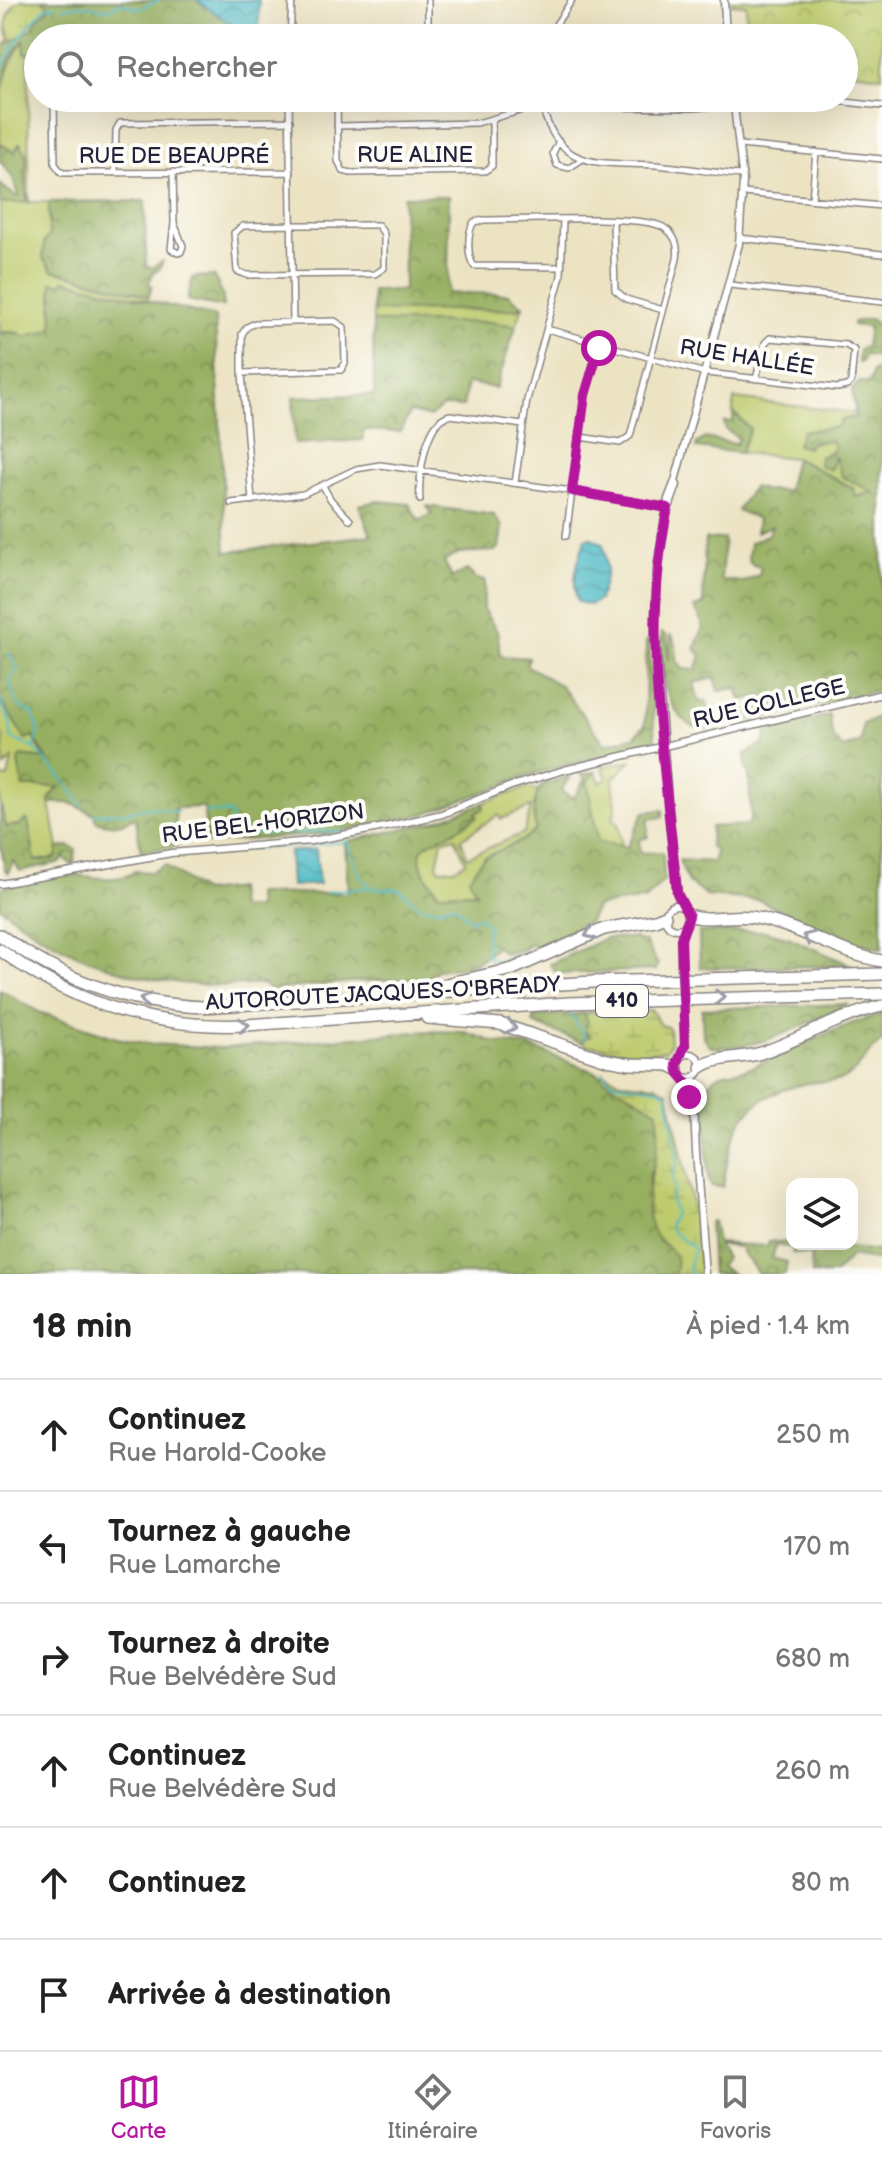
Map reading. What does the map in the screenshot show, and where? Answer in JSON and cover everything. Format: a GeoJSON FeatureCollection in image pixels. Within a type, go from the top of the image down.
{"type":"FeatureCollection","features":[{"type":"Feature","properties":{"kind":"highway"},"geometry":{"type":"LineString","coordinates":[[686,910],[698,918],[731,916],[760,919],[844,952],[882,961]]}},
{"type":"Feature","properties":{"kind":"highway"},"geometry":{"type":"LineString","coordinates":[[375,996],[498,974],[599,931],[655,920],[668,911]]}},
{"type":"Feature","properties":{"kind":"highway","name":"AUTOROUTE JACQUES-O'BREADY"},"geometry":{"type":"LineString","coordinates":[[0,935],[38,960],[110,992],[156,1003],[225,1007],[621,981],[882,974]]}},
{"type":"Feature","properties":{"kind":"highway","name":"AUTOROUTE JACQUES-O'BREADY"},"geometry":{"type":"LineString","coordinates":[[0,950],[65,991],[109,1008],[147,1019],[225,1026],[635,1000],[882,994]]}},
{"type":"Feature","properties":{"kind":"highway"},"geometry":{"type":"LineString","coordinates":[[698,1072],[712,1062],[766,1051],[833,1021],[882,1006]]}},
{"type":"Feature","properties":{"kind":"highway"},"geometry":{"type":"LineString","coordinates":[[362,1016],[490,1022],[530,1032],[607,1060],[669,1065],[680,1073]]}},
{"type":"Feature","properties":{"kind":"street"},"geometry":{"type":"LineString","coordinates":[[291,24],[292,0]]}},
{"type":"Feature","properties":{"kind":"street"},"geometry":{"type":"LineString","coordinates":[[428,0],[428,24]]}},
{"type":"Feature","properties":{"kind":"street"},"geometry":{"type":"LineString","coordinates":[[556,24],[572,0]]}},
{"type":"Feature","properties":{"kind":"street"},"geometry":{"type":"LineString","coordinates":[[724,0],[725,24]]}},
{"type":"Feature","properties":{"kind":"street"},"geometry":{"type":"LineString","coordinates":[[858,103],[882,106]]}},
{"type":"Feature","properties":{"kind":"street","name":"RUE DE BEAUPRÉ"},"geometry":{"type":"LineString","coordinates":[[54,112],[54,162],[58,170],[64,173],[291,172]]}},
{"type":"Feature","properties":{"kind":"street"},"geometry":{"type":"LineString","coordinates":[[290,112],[293,322]]}},
{"type":"Feature","properties":{"kind":"street"},"geometry":{"type":"LineString","coordinates":[[337,112],[337,126],[466,124],[492,120],[514,112]]}},
{"type":"Feature","properties":{"kind":"street"},"geometry":{"type":"LineString","coordinates":[[546,112],[559,141],[582,160],[596,164],[653,165],[743,175]]}},
{"type":"Feature","properties":{"kind":"street"},"geometry":{"type":"LineString","coordinates":[[705,1274],[693,1091],[700,1061],[694,1055],[686,1021],[680,957],[673,929],[666,923],[673,891],[655,639],[655,597],[668,499],[730,285],[740,238],[743,175],[736,112]]}},
{"type":"Feature","properties":{"kind":"street","name":"RUE ALINE"},"geometry":{"type":"LineString","coordinates":[[337,126],[340,168],[351,173],[485,171],[493,162],[492,120]]}},
{"type":"Feature","properties":{"kind":"street"},"geometry":{"type":"LineString","coordinates":[[115,173],[116,130],[120,123],[290,121]]}},
{"type":"Feature","properties":{"kind":"street"},"geometry":{"type":"LineString","coordinates":[[559,141],[553,153],[557,165],[569,168],[582,160]]}},
{"type":"Feature","properties":{"kind":"street"},"geometry":{"type":"LineString","coordinates":[[740,145],[882,159]]}},
{"type":"Feature","properties":{"kind":"street"},"geometry":{"type":"LineString","coordinates":[[812,199],[816,152]]}},
{"type":"Feature","properties":{"kind":"street"},"geometry":{"type":"LineString","coordinates":[[173,172],[171,249],[180,253],[183,246],[174,223]]}},
{"type":"Feature","properties":{"kind":"street"},"geometry":{"type":"LineString","coordinates":[[743,193],[882,206]]}},
{"type":"Feature","properties":{"kind":"street"},"geometry":{"type":"LineString","coordinates":[[562,267],[474,266],[470,259],[470,230],[474,222],[480,220],[613,221],[658,225],[674,238],[678,255],[629,438],[620,443],[580,437]]}},
{"type":"Feature","properties":{"kind":"street"},"geometry":{"type":"LineString","coordinates":[[515,483],[527,400],[562,267],[563,220]]}},
{"type":"Feature","properties":{"kind":"street"},"geometry":{"type":"LineString","coordinates":[[613,221],[615,290],[626,299],[663,310]]}},
{"type":"Feature","properties":{"kind":"street"},"geometry":{"type":"LineString","coordinates":[[291,225],[381,227],[385,264],[379,273],[242,274],[235,265],[234,233],[237,228],[291,225]]}},
{"type":"Feature","properties":{"kind":"street"},"geometry":{"type":"LineString","coordinates":[[740,238],[882,254]]}},
{"type":"Feature","properties":{"kind":"street"},"geometry":{"type":"LineString","coordinates":[[730,285],[882,302]]}},
{"type":"Feature","properties":{"kind":"street"},"geometry":{"type":"LineString","coordinates":[[242,373],[338,371],[344,368],[343,324],[335,321],[261,323],[247,327],[241,338],[242,373],[252,501]]}},
{"type":"Feature","properties":{"kind":"street","name":"RUE HALLÉE"},"geometry":{"type":"LineString","coordinates":[[547,329],[705,373],[756,379],[837,388],[849,385],[853,379],[855,352],[851,346],[774,338],[765,343],[756,379]]}},
{"type":"Feature","properties":{"kind":"street"},"geometry":{"type":"LineString","coordinates":[[566,536],[585,395],[600,344]]}},
{"type":"Feature","properties":{"kind":"street"},"geometry":{"type":"LineString","coordinates":[[420,500],[422,470],[435,425],[443,417],[454,415],[523,425]]}},
{"type":"Feature","properties":{"kind":"street"},"geometry":{"type":"LineString","coordinates":[[231,503],[297,495],[368,466],[386,465],[668,508]]}},
{"type":"Feature","properties":{"kind":"street"},"geometry":{"type":"LineString","coordinates":[[323,486],[331,500],[350,520]]}},
{"type":"Feature","properties":{"kind":"street","name":"RUE COLLEGE"},"geometry":{"type":"LineString","coordinates":[[664,747],[882,694]]}},
{"type":"Feature","properties":{"kind":"street","name":"RUE BEL-HORIZON"},"geometry":{"type":"LineString","coordinates":[[0,884],[171,853],[347,835],[434,817],[526,781],[664,747]]}},
{"type":"Feature","properties":{"kind":"street"},"geometry":{"type":"LineString","coordinates":[[670,830],[677,893],[689,921],[684,927],[680,957]]}},
{"type":"Feature","properties":{"kind":"street"},"geometry":{"type":"LineString","coordinates":[[668,911],[686,910]]}},
{"type":"Feature","properties":{"kind":"street"},"geometry":{"type":"LineString","coordinates":[[673,929],[684,927]]}},
{"type":"Feature","properties":{"kind":"street"},"geometry":{"type":"LineString","coordinates":[[686,1021],[685,1048],[677,1062],[688,1088],[696,1152]]}},
{"type":"Feature","properties":{"kind":"street"},"geometry":{"type":"LineString","coordinates":[[682,1055],[694,1055]]}},
{"type":"Feature","properties":{"kind":"street"},"geometry":{"type":"LineString","coordinates":[[680,1073],[698,1072]]}},
{"type":"Feature","properties":{"kind":"green space"},"geometry":{"type":"Polygon","coordinates":[[[21,0],[41,0],[47,4],[48,10],[35,24],[24,24],[24,34],[11,41],[7,19],[21,0]]]}},
{"type":"Feature","properties":{"kind":"green space"},"geometry":{"type":"Polygon","coordinates":[[[41,0],[196,0],[231,24],[34,24],[47,4],[41,0]]]}},
{"type":"Feature","properties":{"kind":"green space"},"geometry":{"type":"Polygon","coordinates":[[[724,0],[882,0],[882,76],[858,73],[858,24],[746,24],[746,5],[724,4],[724,0]]]}},
{"type":"Feature","properties":{"kind":"green space"},"geometry":{"type":"Polygon","coordinates":[[[24,31],[24,40],[9,60],[0,99],[0,53],[9,40],[24,31]]]}},
{"type":"Feature","properties":{"kind":"green space"},"geometry":{"type":"Polygon","coordinates":[[[24,40],[29,202],[49,202],[49,235],[44,243],[52,270],[149,296],[148,300],[64,280],[62,284],[52,283],[53,329],[24,337],[19,333],[0,332],[0,203],[28,203],[20,144],[15,152],[0,141],[3,87],[24,40]]]}},
{"type":"Feature","properties":{"kind":"green space"},"geometry":{"type":"Polygon","coordinates":[[[0,141],[14,152],[20,143],[26,154],[26,200],[29,203],[0,203],[0,184],[16,197],[19,196],[12,177],[0,161],[0,141]]]}},
{"type":"Feature","properties":{"kind":"green space"},"geometry":{"type":"Polygon","coordinates":[[[403,196],[449,196],[448,293],[508,294],[523,306],[518,309],[373,311],[372,291],[404,290],[403,196]]]}},
{"type":"Feature","properties":{"kind":"green space"},"geometry":{"type":"Polygon","coordinates":[[[145,201],[146,267],[163,261],[160,269],[153,272],[149,296],[52,270],[43,259],[44,243],[49,235],[49,202],[145,201]]]}},
{"type":"Feature","properties":{"kind":"green space"},"geometry":{"type":"Polygon","coordinates":[[[214,276],[223,297],[223,307],[187,300],[193,277],[214,276]]]}},
{"type":"Feature","properties":{"kind":"green space"},"geometry":{"type":"Polygon","coordinates":[[[64,280],[215,317],[226,552],[371,535],[359,505],[379,501],[409,504],[419,521],[432,514],[427,506],[494,515],[502,527],[499,548],[495,551],[459,553],[444,561],[452,578],[467,570],[476,579],[485,581],[483,609],[497,631],[501,656],[529,658],[526,665],[561,686],[605,744],[634,737],[645,725],[646,641],[649,640],[655,741],[536,773],[424,814],[326,834],[206,843],[204,807],[175,808],[177,846],[141,852],[136,819],[114,824],[96,821],[94,814],[71,803],[50,803],[49,799],[59,787],[23,787],[18,762],[20,756],[47,759],[33,736],[25,739],[0,699],[0,332],[19,333],[24,337],[53,329],[52,282],[62,284],[64,280]]]}},
{"type":"Feature","properties":{"kind":"green space"},"geometry":{"type":"Polygon","coordinates":[[[523,306],[516,326],[490,322],[373,322],[373,311],[518,309],[523,306]]]}},
{"type":"Feature","properties":{"kind":"green space"},"geometry":{"type":"Polygon","coordinates":[[[870,319],[882,328],[882,689],[750,722],[747,710],[767,706],[761,696],[741,700],[737,688],[719,691],[715,678],[694,683],[699,702],[707,701],[714,728],[698,728],[686,721],[668,696],[661,663],[662,633],[667,636],[669,662],[671,634],[676,645],[676,660],[684,669],[696,670],[701,656],[695,648],[702,625],[694,608],[703,605],[705,539],[724,539],[721,580],[744,582],[759,575],[761,567],[753,565],[748,559],[750,543],[769,534],[772,526],[756,532],[758,519],[737,510],[753,487],[787,491],[795,458],[853,488],[856,497],[873,492],[842,476],[835,457],[830,470],[819,465],[820,457],[832,451],[834,446],[830,440],[810,443],[808,448],[797,445],[802,431],[837,427],[842,420],[856,417],[852,389],[860,382],[870,382],[873,371],[878,369],[880,357],[864,355],[862,362],[858,363],[859,350],[866,346],[869,327],[853,325],[853,322],[870,319]]]}},
{"type":"Feature","properties":{"kind":"green space"},"geometry":{"type":"Polygon","coordinates":[[[373,322],[490,322],[516,326],[496,388],[467,383],[463,407],[443,406],[430,417],[410,412],[400,432],[363,430],[363,440],[295,444],[293,397],[374,395],[373,322]]]}},
{"type":"Feature","properties":{"kind":"green space"},"geometry":{"type":"Polygon","coordinates":[[[734,399],[855,413],[855,417],[842,420],[837,427],[802,431],[810,443],[830,440],[834,446],[832,451],[820,457],[832,466],[835,457],[842,476],[874,492],[856,497],[853,488],[795,458],[740,453],[750,429],[733,412],[734,399]]]}},
{"type":"Feature","properties":{"kind":"green space"},"geometry":{"type":"Polygon","coordinates":[[[733,412],[750,429],[740,453],[696,448],[697,443],[705,438],[736,444],[738,438],[726,430],[724,422],[733,422],[733,412]]]}},
{"type":"Feature","properties":{"kind":"green space"},"geometry":{"type":"Polygon","coordinates":[[[0,699],[33,736],[60,787],[50,803],[58,848],[56,858],[35,861],[26,820],[20,825],[6,827],[0,802],[0,777],[8,778],[12,759],[4,767],[0,699]]]}},
{"type":"Feature","properties":{"kind":"green space"},"geometry":{"type":"Polygon","coordinates":[[[829,715],[833,738],[843,748],[861,742],[863,724],[882,715],[882,949],[842,939],[759,900],[706,896],[688,882],[679,860],[714,862],[715,850],[710,847],[711,827],[748,825],[751,818],[745,754],[764,744],[767,731],[829,715]]]}},
{"type":"Feature","properties":{"kind":"green space"},"geometry":{"type":"Polygon","coordinates":[[[631,761],[613,779],[616,807],[613,819],[618,822],[622,847],[598,842],[587,781],[595,772],[601,783],[607,778],[602,767],[631,761]]]}},
{"type":"Feature","properties":{"kind":"green space"},"geometry":{"type":"Polygon","coordinates":[[[595,772],[587,781],[598,842],[627,847],[644,812],[663,810],[663,817],[648,819],[648,837],[639,840],[640,853],[663,852],[664,880],[646,899],[597,906],[589,921],[539,948],[529,945],[504,954],[496,946],[476,962],[437,970],[428,978],[270,990],[263,984],[227,986],[157,980],[124,972],[60,947],[0,907],[0,888],[56,876],[122,877],[135,871],[152,872],[165,865],[203,892],[237,888],[239,908],[257,908],[256,894],[348,893],[345,842],[435,821],[483,803],[484,808],[476,813],[477,817],[427,844],[420,854],[424,873],[439,893],[476,892],[469,878],[483,858],[521,841],[536,830],[534,806],[543,784],[570,777],[562,789],[574,798],[585,778],[581,774],[595,772]]]}},
{"type":"Feature","properties":{"kind":"green space"},"geometry":{"type":"Polygon","coordinates":[[[526,788],[538,790],[533,815],[536,830],[521,841],[483,858],[477,892],[439,893],[424,873],[420,862],[422,848],[476,817],[476,813],[484,808],[483,803],[526,788]],[[531,807],[501,819],[498,815],[461,839],[467,857],[524,833],[531,807]],[[455,837],[442,841],[437,865],[439,869],[454,869],[466,862],[455,837]]]}},
{"type":"Feature","properties":{"kind":"green space"},"geometry":{"type":"Polygon","coordinates":[[[0,802],[6,827],[20,825],[26,819],[28,821],[35,861],[56,858],[58,848],[69,846],[76,850],[74,863],[63,857],[62,862],[20,871],[13,861],[8,873],[0,842],[0,802]]]}},
{"type":"Feature","properties":{"kind":"green space"},"geometry":{"type":"Polygon","coordinates":[[[765,931],[790,938],[853,966],[700,968],[699,932],[765,931]]]}},
{"type":"Feature","properties":{"kind":"green space"},"geometry":{"type":"Polygon","coordinates":[[[606,938],[633,938],[645,942],[658,965],[656,970],[557,974],[550,964],[606,938]]]}},
{"type":"Feature","properties":{"kind":"green space"},"geometry":{"type":"Polygon","coordinates":[[[0,990],[39,1012],[117,1038],[150,1044],[223,1048],[428,1031],[465,1032],[494,1042],[528,1046],[597,1073],[658,1111],[659,1135],[649,1177],[648,1214],[657,1238],[675,1253],[678,1262],[674,1274],[0,1274],[0,990]]]}},
{"type":"Feature","properties":{"kind":"green space"},"geometry":{"type":"Polygon","coordinates":[[[848,1004],[782,1034],[747,1045],[711,1047],[703,1037],[702,1009],[848,1004]]]}},
{"type":"Feature","properties":{"kind":"green space"},"geometry":{"type":"Polygon","coordinates":[[[652,1010],[659,1024],[669,1028],[670,1044],[666,1050],[626,1052],[583,1043],[591,1036],[585,1031],[588,1022],[585,1013],[652,1010]]]}},
{"type":"Feature","properties":{"kind":"green space"},"geometry":{"type":"Polygon","coordinates":[[[585,1013],[588,1022],[585,1026],[591,1037],[584,1039],[583,1043],[533,1023],[534,1017],[567,1014],[572,1017],[585,1013]]]}},
{"type":"Feature","properties":{"kind":"green space"},"geometry":{"type":"Polygon","coordinates":[[[882,1014],[882,1042],[847,1077],[783,1090],[753,1108],[736,1132],[723,1187],[711,1186],[705,1117],[706,1093],[711,1081],[724,1073],[762,1063],[847,1025],[882,1014]]]}},
{"type":"Feature","properties":{"kind":"green space"},"geometry":{"type":"Polygon","coordinates":[[[604,1073],[621,1082],[655,1085],[668,1092],[692,1203],[701,1274],[674,1274],[674,1254],[655,1235],[649,1219],[650,1183],[658,1144],[658,1111],[601,1077],[604,1073]]]}},
{"type":"Feature","properties":{"kind":"green space"},"geometry":{"type":"Polygon","coordinates":[[[713,1221],[717,1243],[767,1246],[769,1241],[786,1243],[786,1247],[776,1245],[772,1258],[787,1262],[785,1274],[758,1274],[740,1247],[718,1245],[726,1258],[720,1266],[733,1274],[712,1274],[709,1222],[713,1221]]]}},
{"type":"Feature","properties":{"kind":"green space"},"geometry":{"type":"Polygon","coordinates":[[[793,1250],[882,1251],[882,1267],[881,1261],[851,1256],[835,1274],[812,1274],[811,1255],[792,1253],[793,1250]]]}},
{"type":"Feature","properties":{"kind":"water"},"geometry":{"type":"Polygon","coordinates":[[[196,0],[259,0],[259,24],[231,24],[196,0]]]}},
{"type":"Feature","properties":{"kind":"water"},"geometry":{"type":"Polygon","coordinates":[[[589,537],[602,543],[607,571],[599,600],[590,605],[578,602],[575,587],[580,555],[589,537]]]}},
{"type":"Feature","properties":{"kind":"water"},"geometry":{"type":"Polygon","coordinates":[[[316,849],[319,884],[291,886],[289,852],[316,849]]]}},
{"type":"Feature","properties":{"kind":"waterway"},"geometry":{"type":"LineString","coordinates":[[63,8],[80,5],[107,9],[121,3],[138,9],[159,0]]}},
{"type":"Feature","properties":{"kind":"waterway"},"geometry":{"type":"LineString","coordinates":[[31,24],[46,7],[55,6]]}},
{"type":"Feature","properties":{"kind":"waterway"},"geometry":{"type":"LineString","coordinates":[[0,71],[24,33]]}},
{"type":"Feature","properties":{"kind":"waterway"},"geometry":{"type":"LineString","coordinates":[[9,653],[18,668],[9,679],[14,696],[22,709],[33,713],[39,732],[34,748]]}},
{"type":"Feature","properties":{"kind":"waterway"},"geometry":{"type":"LineString","coordinates":[[0,700],[11,725],[11,738],[34,748],[66,782],[83,807]]}},
{"type":"Feature","properties":{"kind":"waterway"},"geometry":{"type":"LineString","coordinates":[[94,814],[129,812],[147,807],[178,812]]}},
{"type":"Feature","properties":{"kind":"waterway"},"geometry":{"type":"LineString","coordinates":[[204,812],[230,813],[234,831],[244,834],[344,831]]}},
{"type":"Feature","properties":{"kind":"waterway"},"geometry":{"type":"LineString","coordinates":[[346,840],[360,876],[370,886]]}},
{"type":"Feature","properties":{"kind":"waterway"},"geometry":{"type":"LineString","coordinates":[[251,849],[347,842]]}},
{"type":"Feature","properties":{"kind":"waterway"},"geometry":{"type":"LineString","coordinates":[[326,892],[358,888],[399,889],[419,906],[437,909],[453,904],[470,920],[480,917],[489,927],[486,932],[486,956],[496,961],[526,952]]}},
{"type":"Feature","properties":{"kind":"waterway"},"geometry":{"type":"LineString","coordinates":[[569,1010],[586,1039]]}},
{"type":"Feature","properties":{"kind":"waterway"},"geometry":{"type":"LineString","coordinates":[[603,1071],[615,1082],[660,1089],[667,1094],[678,1163],[672,1174],[675,1185],[671,1200],[675,1213],[669,1225],[671,1231],[694,1248],[688,1267],[691,1274]]}},
{"type":"Feature","properties":{"kind":"route"},"geometry":{"type":"LineString","coordinates":[[599,348],[585,395],[572,491],[668,508],[657,569],[655,627],[677,893],[689,916],[681,939],[680,957],[685,1045],[677,1064],[678,1072],[687,1083],[689,1097]]}}]}
